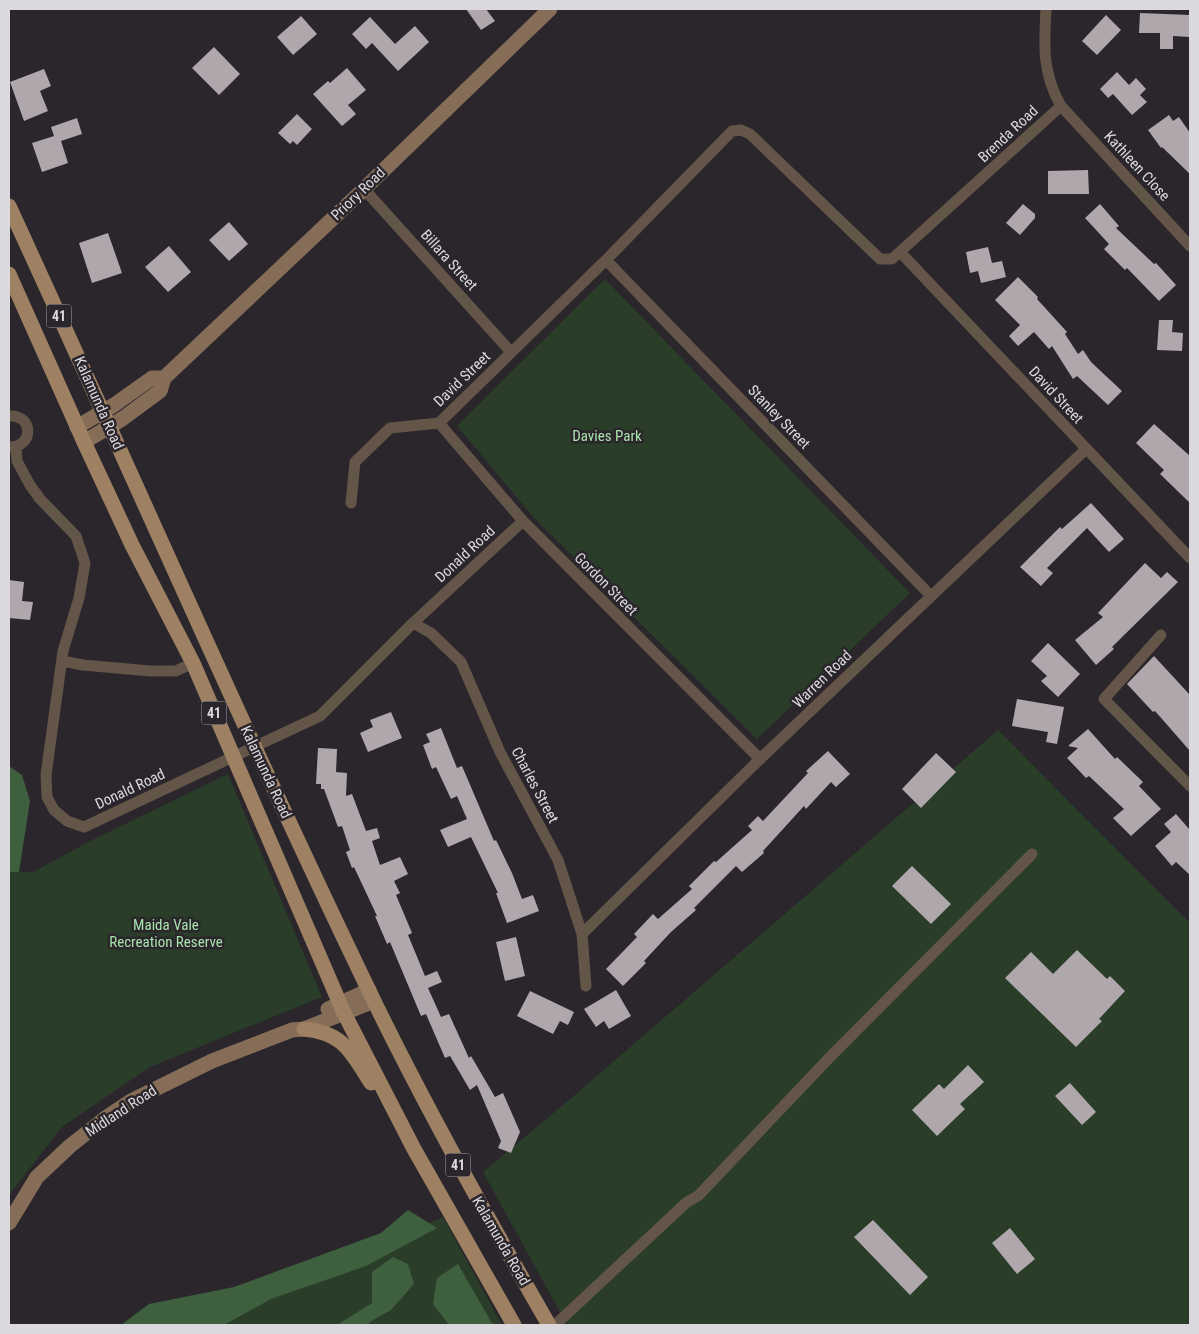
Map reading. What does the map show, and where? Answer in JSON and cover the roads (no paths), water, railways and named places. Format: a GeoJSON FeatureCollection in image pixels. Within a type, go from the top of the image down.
{"type":"FeatureCollection","features":[{"type":"Feature","properties":{"kind":"main road","name":"Kalamunda Road"},"geometry":{"type":"LineString","coordinates":[[9,206],[254,748],[372,995],[467,1182],[549,1325]]}},
{"type":"Feature","properties":{"kind":"main road","name":"Kalamunda Road"},"geometry":{"type":"LineString","coordinates":[[9,274],[132,545],[193,663],[343,1008],[414,1149],[514,1325]]}},
{"type":"Feature","properties":{"kind":"main road"},"geometry":{"type":"LineString","coordinates":[[298,1030],[320,1031],[333,1036],[347,1047],[414,1149]]}},
{"type":"Feature","properties":{"kind":"street","name":"Priory Road"},"geometry":{"type":"LineString","coordinates":[[84,442],[160,391],[164,378],[364,189],[550,9]]}},
{"type":"Feature","properties":{"kind":"street","name":"Brenda Road"},"geometry":{"type":"LineString","coordinates":[[900,253],[1061,106],[1050,84],[1046,66],[1044,48],[1046,9]]}},
{"type":"Feature","properties":{"kind":"street","name":"Kathleen Close"},"geometry":{"type":"LineString","coordinates":[[1061,106],[1190,246]]}},
{"type":"Feature","properties":{"kind":"street","name":"David Street"},"geometry":{"type":"LineString","coordinates":[[351,502],[356,462],[390,428],[439,423],[606,260],[732,131],[741,130],[750,134],[880,259],[892,259],[900,253],[1190,558]]}},
{"type":"Feature","properties":{"kind":"street","name":"Billara Street"},"geometry":{"type":"LineString","coordinates":[[364,189],[512,352]]}},
{"type":"Feature","properties":{"kind":"street","name":"Stanley Street"},"geometry":{"type":"LineString","coordinates":[[606,260],[931,596]]}},
{"type":"Feature","properties":{"kind":"street","name":"Priory Road"},"geometry":{"type":"LineString","coordinates":[[77,427],[103,412],[152,378],[164,378]]}},
{"type":"Feature","properties":{"kind":"street"},"geometry":{"type":"LineString","coordinates":[[9,416],[18,417],[24,421],[27,428],[26,438],[22,444],[12,447]]}},
{"type":"Feature","properties":{"kind":"street","name":"Gordon Street"},"geometry":{"type":"LineString","coordinates":[[439,423],[523,521],[760,759]]}},
{"type":"Feature","properties":{"kind":"street","name":"Donald Road"},"geometry":{"type":"LineString","coordinates":[[12,447],[30,485],[76,536],[85,563],[79,598],[63,651],[46,775],[46,797],[54,810],[67,821],[84,827],[320,716],[413,623],[523,521]]}},
{"type":"Feature","properties":{"kind":"street","name":"Warren Road"},"geometry":{"type":"LineString","coordinates":[[582,934],[760,759],[1086,449]]}},
{"type":"Feature","properties":{"kind":"street","name":"Charles Street"},"geometry":{"type":"LineString","coordinates":[[413,623],[431,633],[461,662],[500,752],[558,860],[582,934],[586,986]]}},
{"type":"Feature","properties":{"kind":"street"},"geometry":{"type":"LineString","coordinates":[[1161,635],[1104,699],[1190,786]]}},
{"type":"Feature","properties":{"kind":"street"},"geometry":{"type":"LineString","coordinates":[[62,661],[83,665],[150,671],[176,671],[193,663]]}},
{"type":"Feature","properties":{"kind":"street"},"geometry":{"type":"LineString","coordinates":[[555,1325],[687,1202],[698,1196],[831,1056],[1032,854]]}},
{"type":"Feature","properties":{"kind":"street","name":"Midland Road"},"geometry":{"type":"LineString","coordinates":[[9,1223],[37,1178],[70,1146],[104,1119],[131,1101],[212,1061],[298,1030],[302,1021],[343,1008],[372,995]]}},
{"type":"Feature","properties":{"kind":"park label","name":"Davies Park"},"geometry":{"type":"Point","coordinates":[607,436]}},
{"type":"Feature","properties":{"kind":"park label","name":"Maida Vale Recreation Reserve"},"geometry":{"type":"Point","coordinates":[166,934]}}]}
